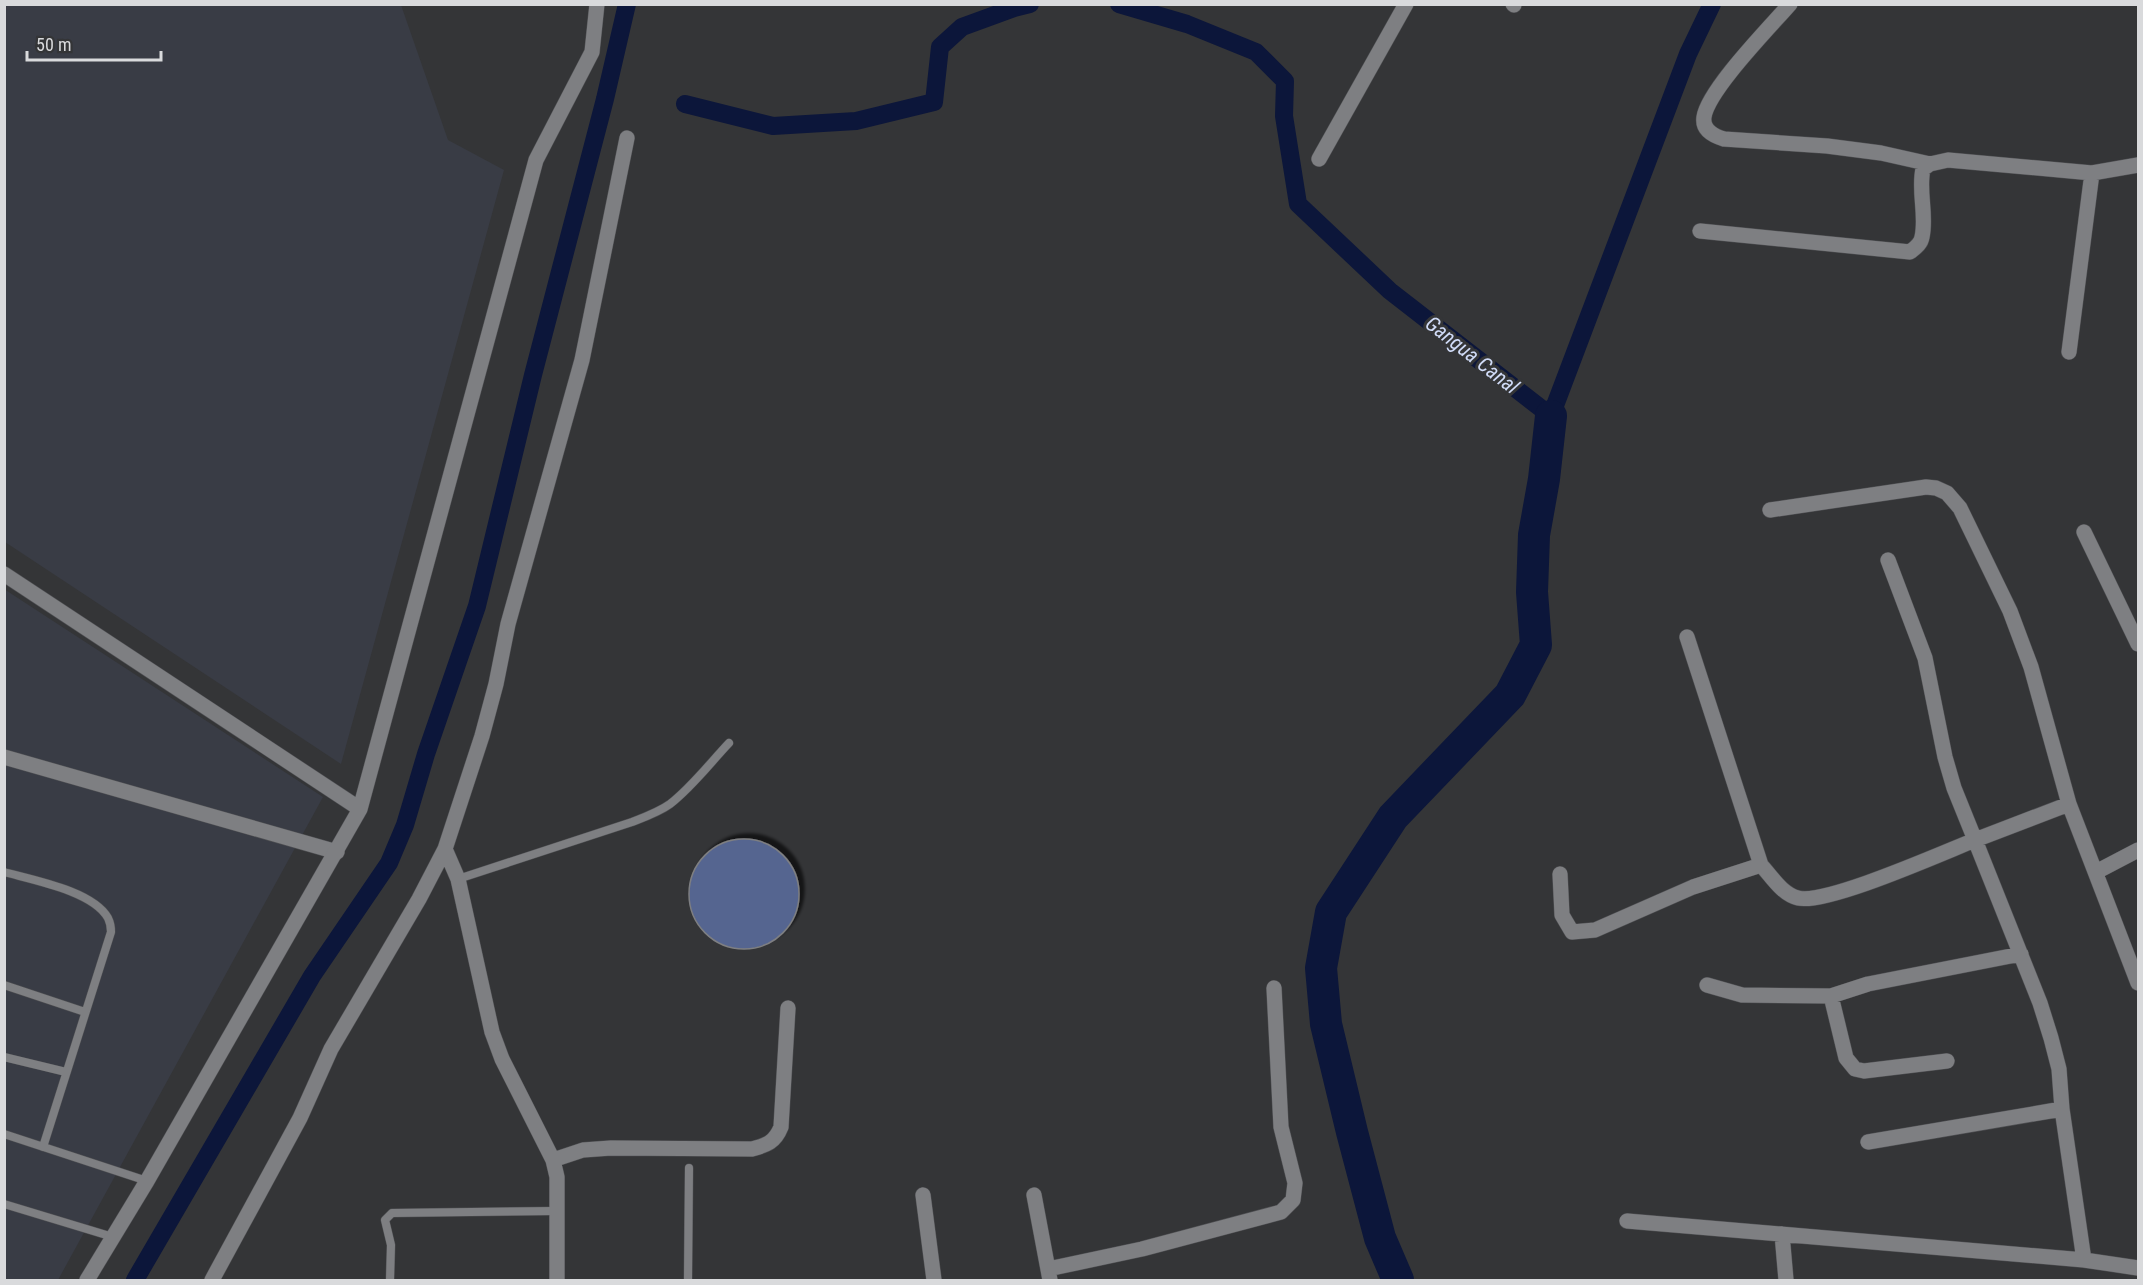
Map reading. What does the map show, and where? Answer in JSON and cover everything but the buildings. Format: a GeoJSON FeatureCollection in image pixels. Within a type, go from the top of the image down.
{"type":"FeatureCollection","features":[{"type":"Feature","properties":{"kind":"street"},"geometry":{"type":"LineString","coordinates":[[87,1281],[147,1181],[360,809],[536,160],[592,52],[597,4]]}},
{"type":"Feature","properties":{"kind":"street"},"geometry":{"type":"LineString","coordinates":[[1319,159],[1406,4]]}},
{"type":"Feature","properties":{"kind":"street"},"geometry":{"type":"LineString","coordinates":[[1790,4],[1735,66],[1710,101],[1704,117],[1709,131],[1714,136],[1724,139],[1827,146],[1881,153],[1930,164]]}},
{"type":"Feature","properties":{"kind":"street"},"geometry":{"type":"LineString","coordinates":[[212,1281],[300,1118],[331,1049],[420,899],[445,849],[482,736],[496,684],[508,624],[582,360],[627,138]]}},
{"type":"Feature","properties":{"kind":"street"},"geometry":{"type":"LineString","coordinates":[[1700,231],[1910,252],[1917,247],[1922,238],[1921,179],[1923,169],[1930,164],[1948,160],[2092,173],[2139,165]]}},
{"type":"Feature","properties":{"kind":"street"},"geometry":{"type":"LineString","coordinates":[[2069,352],[2092,173]]}},
{"type":"Feature","properties":{"kind":"street"},"geometry":{"type":"LineString","coordinates":[[1770,510],[1926,487],[1947,493],[1959,508],[2010,611],[2031,668],[2069,804],[2138,979]]}},
{"type":"Feature","properties":{"kind":"street"},"geometry":{"type":"LineString","coordinates":[[2084,532],[2134,620],[2139,644]]}},
{"type":"Feature","properties":{"kind":"street"},"geometry":{"type":"LineString","coordinates":[[1888,560],[1924,658],[1954,788],[2021,954],[2051,1038],[2059,1069],[2062,1109],[2084,1260]]}},
{"type":"Feature","properties":{"kind":"street"},"geometry":{"type":"LineString","coordinates":[[4,574],[360,809]]}},
{"type":"Feature","properties":{"kind":"street"},"geometry":{"type":"LineString","coordinates":[[1687,637],[1761,865],[1785,893],[1799,898],[1814,898],[1841,892],[2069,804]]}},
{"type":"Feature","properties":{"kind":"street"},"geometry":{"type":"LineString","coordinates":[[4,757],[336,852]]}},
{"type":"Feature","properties":{"kind":"street"},"geometry":{"type":"LineString","coordinates":[[445,849],[458,879],[492,1032],[501,1059],[553,1160],[557,1177],[557,1281]]}},
{"type":"Feature","properties":{"kind":"street"},"geometry":{"type":"LineString","coordinates":[[2096,872],[2139,850]]}},
{"type":"Feature","properties":{"kind":"street"},"geometry":{"type":"LineString","coordinates":[[1560,874],[1562,915],[1572,932],[1595,930],[1693,887],[1761,865]]}},
{"type":"Feature","properties":{"kind":"street"},"geometry":{"type":"LineString","coordinates":[[1707,985],[1742,995],[1831,996],[1868,984],[2021,954]]}},
{"type":"Feature","properties":{"kind":"street"},"geometry":{"type":"LineString","coordinates":[[1034,1195],[1049,1275],[1281,1212],[1293,1200],[1295,1183],[1281,1127],[1274,988]]}},
{"type":"Feature","properties":{"kind":"street"},"geometry":{"type":"LineString","coordinates":[[1831,996],[1846,1058],[1855,1069],[1864,1071],[1947,1061]]}},
{"type":"Feature","properties":{"kind":"street"},"geometry":{"type":"LineString","coordinates":[[553,1160],[583,1150],[611,1148],[752,1149],[773,1142],[781,1127],[788,1008]]}},
{"type":"Feature","properties":{"kind":"street"},"geometry":{"type":"LineString","coordinates":[[1868,1142],[2062,1109]]}},
{"type":"Feature","properties":{"kind":"street"},"geometry":{"type":"LineString","coordinates":[[924,1195],[934,1281]]}},
{"type":"Feature","properties":{"kind":"street"},"geometry":{"type":"LineString","coordinates":[[1627,1221],[2084,1260],[2139,1268]]}},
{"type":"Feature","properties":{"kind":"street"},"geometry":{"type":"LineString","coordinates":[[1782,1234],[1786,1281]]}},
{"type":"Feature","properties":{"kind":"lane"},"geometry":{"type":"LineString","coordinates":[[458,879],[655,813],[683,793],[729,743]]}},
{"type":"Feature","properties":{"kind":"lane"},"geometry":{"type":"LineString","coordinates":[[4,872],[83,897],[108,919],[111,932],[43,1147]]}},
{"type":"Feature","properties":{"kind":"lane"},"geometry":{"type":"LineString","coordinates":[[4,985],[85,1012]]}},
{"type":"Feature","properties":{"kind":"lane"},"geometry":{"type":"LineString","coordinates":[[4,1057],[66,1072]]}},
{"type":"Feature","properties":{"kind":"lane"},"geometry":{"type":"LineString","coordinates":[[4,1134],[147,1181]]}},
{"type":"Feature","properties":{"kind":"lane"},"geometry":{"type":"LineString","coordinates":[[688,1281],[689,1168]]}},
{"type":"Feature","properties":{"kind":"lane"},"geometry":{"type":"LineString","coordinates":[[4,1204],[113,1237]]}},
{"type":"Feature","properties":{"kind":"lane"},"geometry":{"type":"LineString","coordinates":[[390,1281],[391,1245],[385,1220],[392,1213],[556,1211]]}},
{"type":"Feature","properties":{"kind":"shaded area"},"geometry":{"type":"Polygon","coordinates":[[[4,5],[401,5],[448,140],[504,170],[341,764],[5,542],[4,5]]]}},
{"type":"Feature","properties":{"kind":"shaded area"},"geometry":{"type":"Polygon","coordinates":[[[4,589],[323,797],[58,1280],[5,1280],[4,589]]]}},
{"type":"Feature","properties":{"kind":"waterway"},"geometry":{"type":"LineString","coordinates":[[135,1280],[312,976],[389,863],[405,825],[426,754],[477,606],[627,4]]}},
{"type":"Feature","properties":{"kind":"waterway","name":"Gangua Canal"},"geometry":{"type":"LineString","coordinates":[[685,104],[773,126],[856,121],[934,102],[940,47],[962,27],[1030,4]]}},
{"type":"Feature","properties":{"kind":"waterway","name":"Gangua Canal"},"geometry":{"type":"LineString","coordinates":[[1119,4],[1187,24],[1256,52],[1285,81],[1284,116],[1298,204],[1390,291],[1551,416],[1688,54],[1712,4]]}},
{"type":"Feature","properties":{"kind":"waterway"},"geometry":{"type":"LineString","coordinates":[[1398,1280],[1380,1238],[1352,1132],[1326,1024],[1321,968],[1331,912],[1393,817],[1510,695],[1536,645],[1532,592],[1534,535],[1544,479],[1551,416]]}}]}
